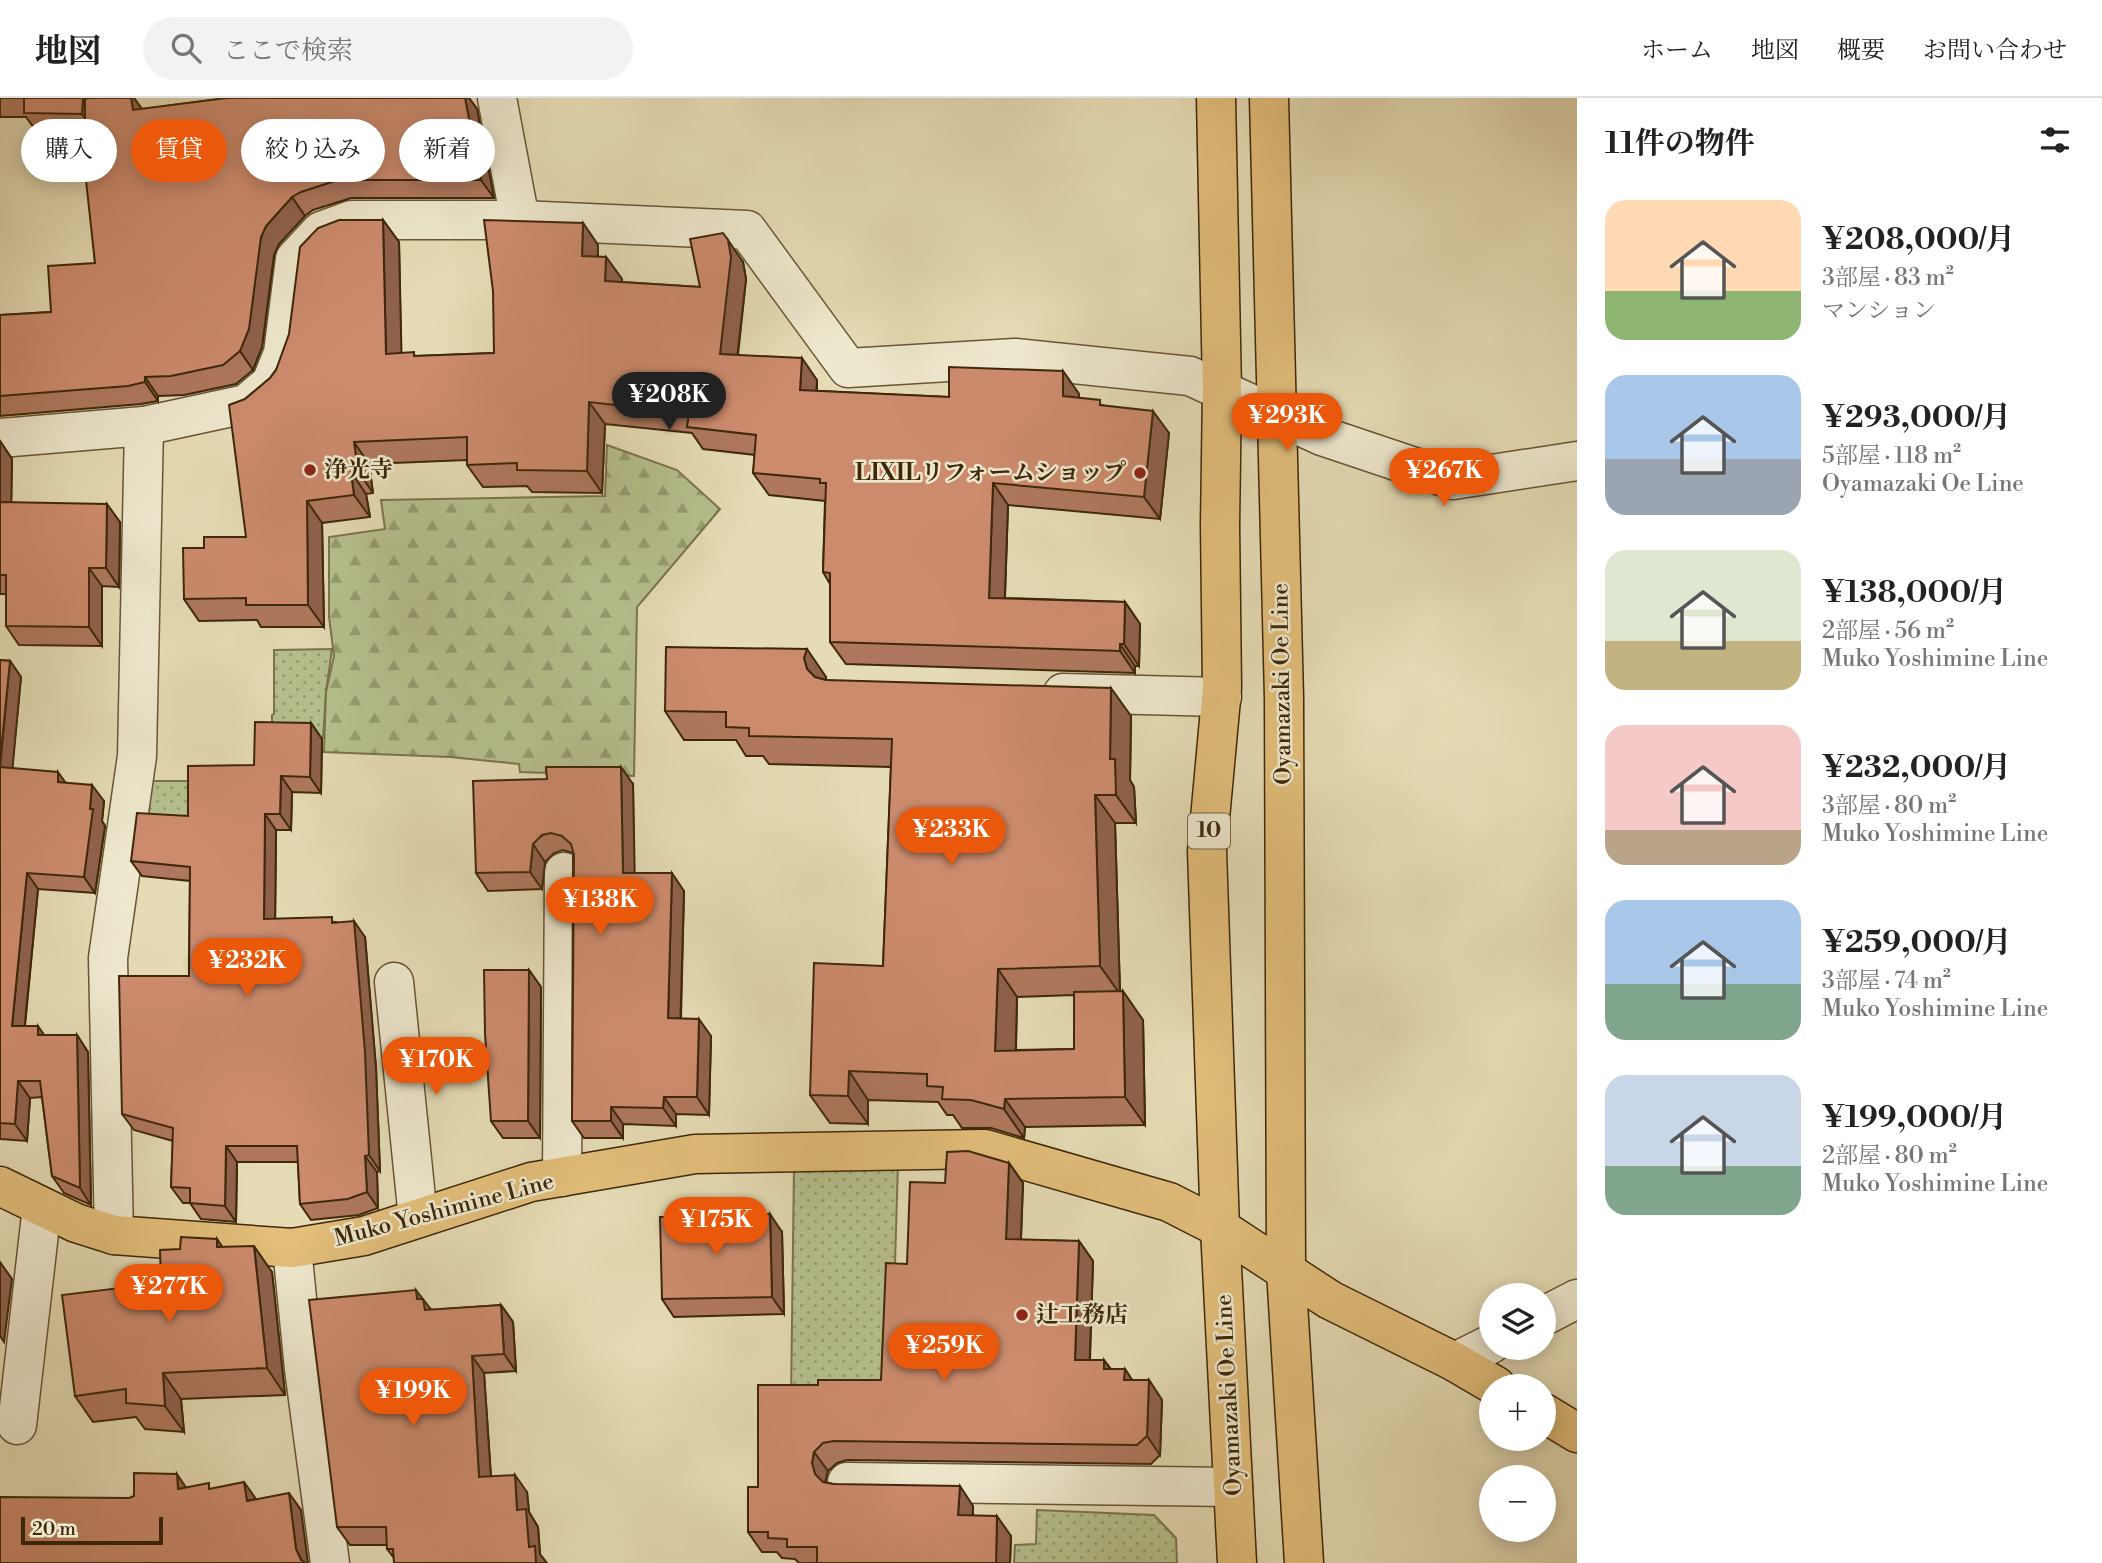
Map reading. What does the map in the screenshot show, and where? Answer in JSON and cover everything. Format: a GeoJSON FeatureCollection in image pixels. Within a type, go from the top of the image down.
{"type":"FeatureCollection","features":[{"type":"Feature","properties":{"kind":"main road","name":"Oyamazaki Oe Line"},"geometry":{"type":"LineString","coordinates":[[1216,98],[1222,390],[1222,697],[1207,852],[1220,1228],[1237,1563]]}},
{"type":"Feature","properties":{"kind":"main road","name":"Oyamazaki Oe Line"},"geometry":{"type":"LineString","coordinates":[[1269,98],[1284,698],[1286,1271],[1304,1563]]}},
{"type":"Feature","properties":{"kind":"main road","name":"Muko Yoshimine Line"},"geometry":{"type":"LineString","coordinates":[[0,1186],[76,1223],[114,1235],[292,1248],[364,1236],[531,1182],[695,1154],[985,1149],[1169,1202],[1220,1228]]}},
{"type":"Feature","properties":{"kind":"main road"},"geometry":{"type":"LineString","coordinates":[[1220,1228],[1331,1300],[1479,1376]]}},
{"type":"Feature","properties":{"kind":"main road"},"geometry":{"type":"LineString","coordinates":[[1556,1420],[1577,1433]]}},
{"type":"Feature","properties":{"kind":"street"},"geometry":{"type":"LineString","coordinates":[[497,98],[520,220]]}},
{"type":"Feature","properties":{"kind":"street"},"geometry":{"type":"LineString","coordinates":[[0,438],[144,426],[246,404],[271,383],[283,353],[295,259],[321,231],[351,220],[520,220],[747,230],[848,368],[1015,358],[1190,376],[1322,436],[1453,480],[1577,461]]}},
{"type":"Feature","properties":{"kind":"street"},"geometry":{"type":"LineString","coordinates":[[114,1235],[108,958],[136,756],[144,426]]}},
{"type":"Feature","properties":{"kind":"street"},"geometry":{"type":"LineString","coordinates":[[1034,692],[1222,697]]}},
{"type":"Feature","properties":{"kind":"street"},"geometry":{"type":"LineString","coordinates":[[562,1177],[564,872]]}},
{"type":"Feature","properties":{"kind":"street"},"geometry":{"type":"LineString","coordinates":[[394,982],[418,1219]]}},
{"type":"Feature","properties":{"kind":"street"},"geometry":{"type":"LineString","coordinates":[[17,1425],[42,1208]]}},
{"type":"Feature","properties":{"kind":"street"},"geometry":{"type":"LineString","coordinates":[[292,1248],[303,1369],[330,1563]]}},
{"type":"Feature","properties":{"kind":"street"},"geometry":{"type":"LineString","coordinates":[[1556,1309],[1577,1298]]}},
{"type":"Feature","properties":{"kind":"street"},"geometry":{"type":"LineString","coordinates":[[1455,1362],[1479,1350]]}},
{"type":"Feature","properties":{"kind":"street"},"geometry":{"type":"LineString","coordinates":[[847,1482],[1233,1487]]}},
{"type":"Feature","properties":{"kind":"green space"},"geometry":{"type":"Polygon","coordinates":[[[607,445],[677,470],[720,509],[637,607],[634,776],[520,772],[519,764],[450,757],[324,752],[326,692],[334,656],[329,617],[329,537],[385,529],[381,500],[605,496],[607,445]]]}},
{"type":"Feature","properties":{"kind":"green space"},"geometry":{"type":"Polygon","coordinates":[[[332,649],[323,738],[272,737],[274,650],[332,649]]]}},
{"type":"Feature","properties":{"kind":"green space"},"geometry":{"type":"Polygon","coordinates":[[[153,781],[198,781],[189,829],[136,809],[139,795],[153,781]]]}},
{"type":"Feature","properties":{"kind":"green space"},"geometry":{"type":"Polygon","coordinates":[[[898,1163],[891,1398],[791,1399],[794,1167],[898,1163]]]}},
{"type":"Feature","properties":{"kind":"green space"},"geometry":{"type":"Polygon","coordinates":[[[1037,1510],[1154,1515],[1176,1538],[1177,1563],[1014,1563],[1015,1545],[1036,1544],[1037,1510]]]}},
{"type":"Feature","properties":{"kind":"building"},"geometry":{"type":"Polygon","coordinates":[[[24,98],[83,98],[82,114],[24,113],[24,98]]]}},
{"type":"Feature","properties":{"kind":"building"},"geometry":{"type":"Polygon","coordinates":[[[131,98],[133,110],[227,98],[465,98],[469,119],[399,119],[399,180],[385,180],[385,119],[241,119],[241,182],[332,182],[292,197],[266,226],[261,237],[249,329],[240,351],[223,365],[171,376],[145,377],[145,382],[128,386],[0,396],[0,315],[51,312],[48,266],[95,263],[86,182],[117,182],[117,119],[85,119],[85,99],[131,98]]]}},
{"type":"Feature","properties":{"kind":"building"},"geometry":{"type":"Polygon","coordinates":[[[339,220],[383,220],[386,354],[414,352],[414,356],[494,353],[493,291],[484,220],[583,223],[582,256],[606,257],[605,281],[700,287],[690,239],[723,233],[728,240],[731,257],[720,354],[802,358],[800,390],[949,397],[949,367],[1063,371],[1063,396],[1100,400],[1100,405],[1153,411],[1144,497],[993,483],[989,598],[1125,602],[1124,644],[1120,644],[1120,651],[830,642],[830,573],[823,572],[826,483],[820,483],[820,479],[753,473],[756,435],[687,427],[689,413],[589,402],[587,471],[517,470],[517,463],[467,465],[467,437],[354,442],[358,471],[351,472],[354,495],[307,501],[308,605],[246,605],[246,598],[184,599],[183,548],[204,548],[204,537],[246,537],[229,405],[245,399],[276,370],[289,334],[300,247],[318,228],[339,220]]]}},
{"type":"Feature","properties":{"kind":"building"},"geometry":{"type":"Polygon","coordinates":[[[0,502],[107,504],[106,568],[89,568],[89,627],[6,626],[6,575],[0,575],[0,502]]]}},
{"type":"Feature","properties":{"kind":"building"},"geometry":{"type":"Polygon","coordinates":[[[666,647],[807,649],[804,658],[807,669],[815,677],[826,680],[1111,688],[1110,759],[1115,759],[1116,795],[1095,795],[1100,966],[998,969],[995,1051],[1074,1049],[1074,992],[1123,991],[1125,1097],[1005,1099],[1004,1109],[971,1100],[942,1099],[943,1087],[927,1086],[927,1074],[849,1071],[848,1096],[810,1095],[814,963],[883,966],[892,739],[749,736],[749,728],[726,727],[726,712],[665,711],[666,647]]]}},
{"type":"Feature","properties":{"kind":"building"},"geometry":{"type":"Polygon","coordinates":[[[0,660],[10,661],[0,761],[0,660]]]}},
{"type":"Feature","properties":{"kind":"building"},"geometry":{"type":"Polygon","coordinates":[[[255,722],[311,723],[310,777],[281,776],[280,814],[265,814],[264,919],[332,917],[332,923],[354,921],[365,1052],[369,1155],[365,1156],[367,1192],[348,1199],[300,1204],[297,1146],[226,1146],[225,1206],[190,1203],[190,1188],[171,1187],[173,1128],[122,1114],[119,976],[189,976],[190,867],[131,861],[137,813],[188,816],[188,766],[254,765],[255,722]]]}},
{"type":"Feature","properties":{"kind":"building"},"geometry":{"type":"Polygon","coordinates":[[[0,767],[58,772],[58,782],[92,785],[90,809],[93,809],[84,877],[27,873],[12,1026],[38,1026],[38,1035],[77,1035],[80,1188],[52,1176],[40,1081],[18,1081],[15,1124],[0,1123],[0,767]]]}},
{"type":"Feature","properties":{"kind":"building"},"geometry":{"type":"Polygon","coordinates":[[[546,767],[621,767],[623,873],[672,873],[668,1018],[699,1019],[697,1097],[664,1097],[663,1108],[611,1107],[611,1121],[572,1121],[574,855],[571,844],[562,836],[551,833],[542,835],[533,844],[530,872],[476,873],[473,781],[547,779],[546,767]]]}},
{"type":"Feature","properties":{"kind":"building"},"geometry":{"type":"Polygon","coordinates":[[[484,970],[529,970],[528,1121],[491,1121],[484,970]]]}},
{"type":"Feature","properties":{"kind":"building"},"geometry":{"type":"Polygon","coordinates":[[[968,1151],[1009,1163],[1006,1239],[1079,1241],[1075,1360],[1104,1360],[1104,1369],[1125,1369],[1124,1380],[1149,1380],[1147,1436],[1137,1445],[834,1441],[823,1443],[814,1452],[812,1463],[815,1474],[823,1482],[960,1486],[958,1515],[997,1516],[996,1563],[817,1563],[817,1547],[787,1547],[787,1539],[768,1538],[768,1532],[748,1532],[748,1487],[758,1487],[758,1385],[818,1385],[818,1380],[881,1380],[886,1263],[907,1264],[910,1182],[945,1183],[947,1152],[968,1151]]]}},
{"type":"Feature","properties":{"kind":"building"},"geometry":{"type":"Polygon","coordinates":[[[770,1214],[772,1297],[662,1299],[660,1217],[770,1214]]]}},
{"type":"Feature","properties":{"kind":"building"},"geometry":{"type":"Polygon","coordinates":[[[181,1237],[217,1239],[217,1247],[254,1246],[267,1368],[163,1373],[165,1406],[126,1403],[126,1389],[75,1396],[62,1295],[161,1283],[160,1250],[180,1249],[181,1237]]]}},
{"type":"Feature","properties":{"kind":"building"},"geometry":{"type":"Polygon","coordinates":[[[416,1290],[417,1299],[423,1299],[425,1310],[501,1305],[504,1354],[472,1356],[479,1477],[515,1475],[517,1510],[526,1509],[529,1547],[535,1546],[536,1563],[394,1563],[393,1549],[387,1549],[386,1527],[337,1527],[309,1300],[416,1290]]]}},
{"type":"Feature","properties":{"kind":"building"},"geometry":{"type":"Polygon","coordinates":[[[134,1473],[177,1474],[178,1489],[209,1483],[209,1489],[244,1482],[247,1501],[289,1493],[296,1549],[301,1560],[306,1563],[0,1563],[0,1497],[129,1498],[134,1496],[134,1473]]]}},
{"type":"Feature","properties":{"kind":"place","name":"浄光寺"},"geometry":{"type":"Point","coordinates":[310,470]}},
{"type":"Feature","properties":{"kind":"place","name":"LIXILリフォームショップ"},"geometry":{"type":"Point","coordinates":[1140,473]}},
{"type":"Feature","properties":{"kind":"place","name":"辻工務店"},"geometry":{"type":"Point","coordinates":[1022,1315]}}]}
